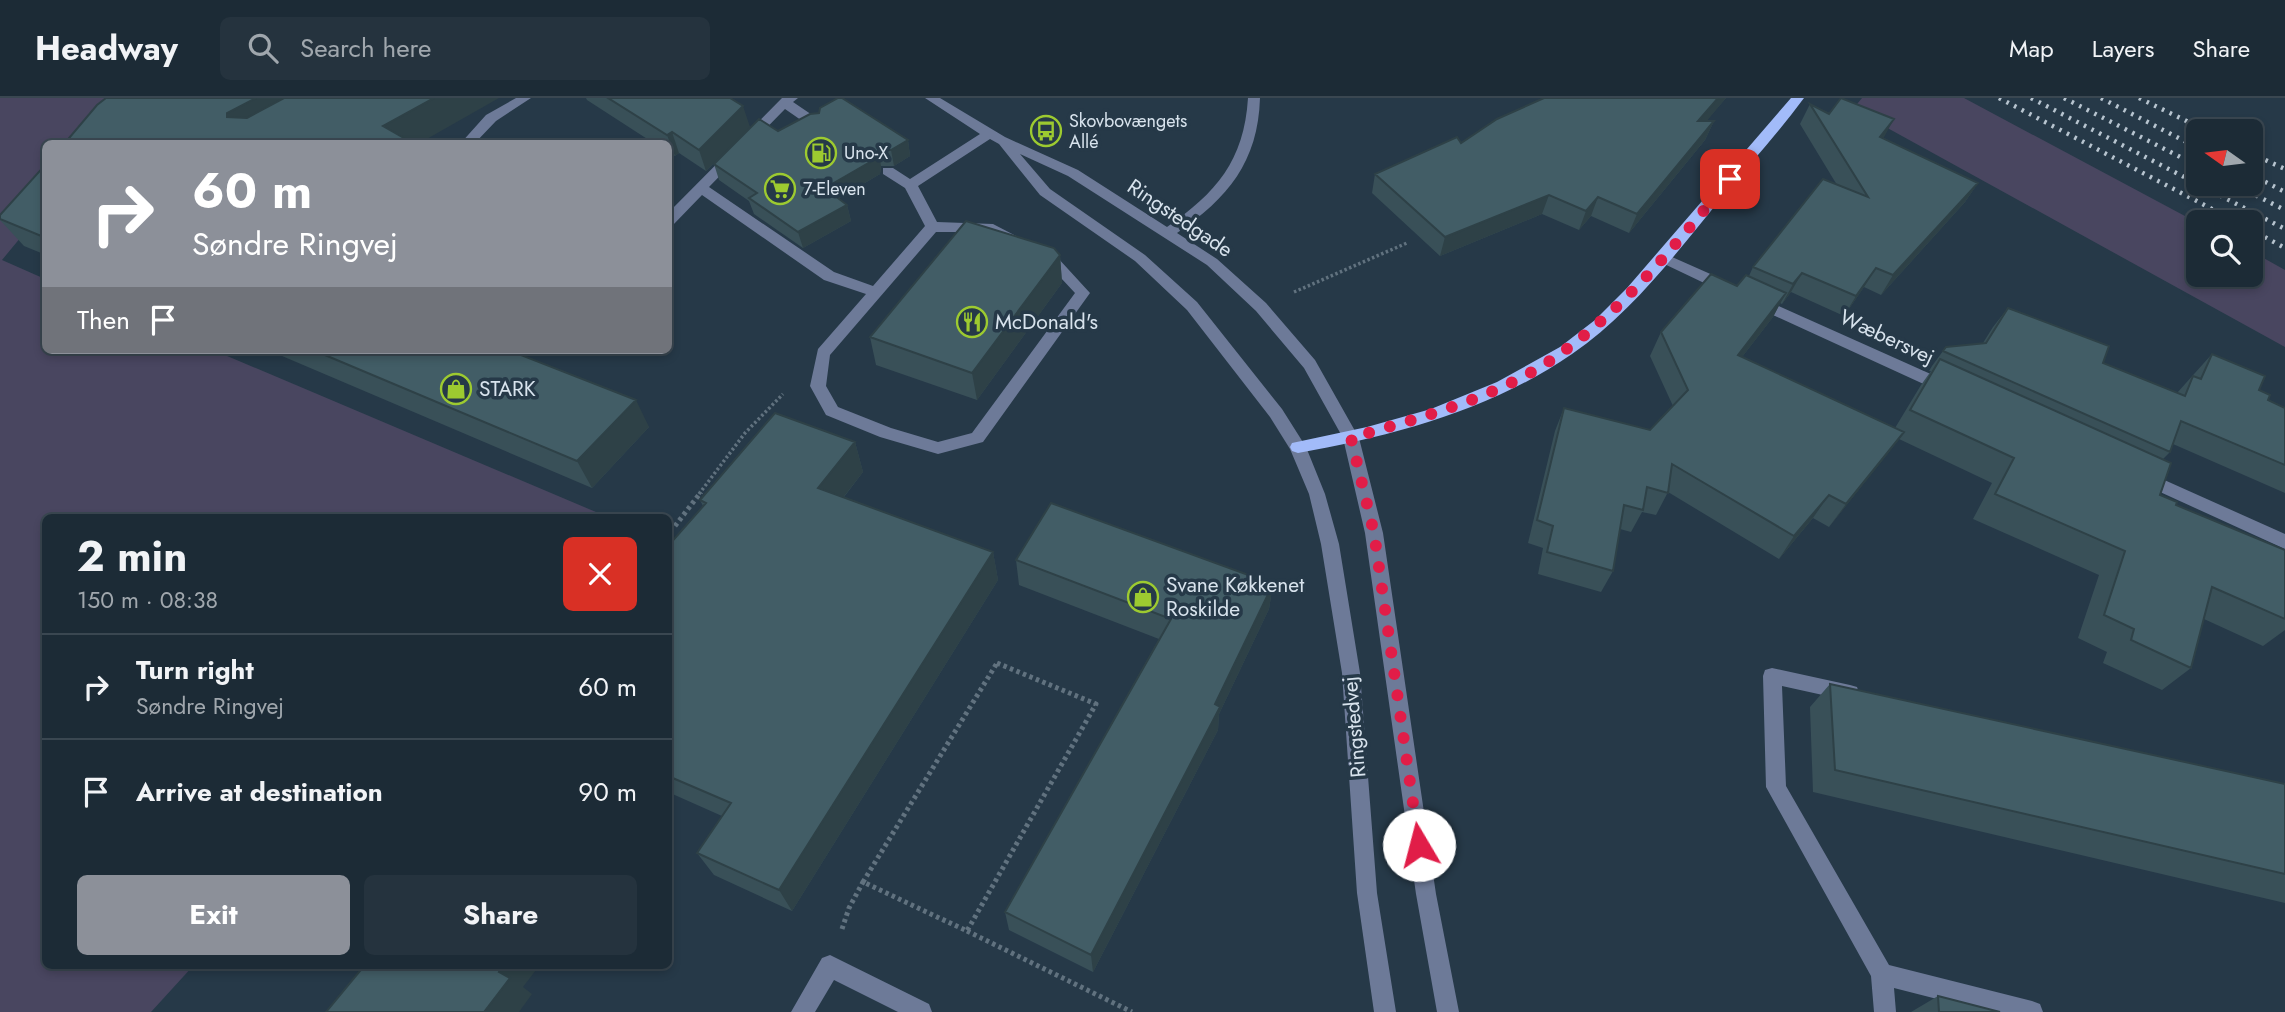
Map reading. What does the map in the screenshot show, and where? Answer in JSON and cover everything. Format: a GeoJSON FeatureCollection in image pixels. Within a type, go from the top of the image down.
{"type":"FeatureCollection","features":[{"type":"Feature","properties":{"kind":"main road"},"geometry":{"type":"LineString","coordinates":[[1298,447],[1351,438],[1440,411],[1518,378],[1566,350],[1618,306],[1663,258],[1798,98]]}},
{"type":"Feature","properties":{"kind":"street"},"geometry":{"type":"LineString","coordinates":[[470,140],[491,118],[525,98]]}},
{"type":"Feature","properties":{"kind":"street","name":"Ringstedgade"},"geometry":{"type":"LineString","coordinates":[[931,98],[995,137],[1073,173],[1212,262],[1261,307],[1310,364],[1351,438]]}},
{"type":"Feature","properties":{"kind":"street"},"geometry":{"type":"LineString","coordinates":[[1169,232],[1206,207],[1228,184],[1245,153],[1254,98]]}},
{"type":"Feature","properties":{"kind":"street"},"geometry":{"type":"LineString","coordinates":[[672,218],[788,100],[816,124]]}},
{"type":"Feature","properties":{"kind":"street"},"geometry":{"type":"LineString","coordinates":[[910,185],[995,137]]}},
{"type":"Feature","properties":{"kind":"street","name":"Ringstedgade"},"geometry":{"type":"LineString","coordinates":[[995,137],[1045,192],[1140,258],[1192,306],[1276,413],[1298,447]]}},
{"type":"Feature","properties":{"kind":"street"},"geometry":{"type":"LineString","coordinates":[[888,171],[910,185],[932,227]]}},
{"type":"Feature","properties":{"kind":"street"},"geometry":{"type":"LineString","coordinates":[[701,188],[829,276],[876,292]]}},
{"type":"Feature","properties":{"kind":"street"},"geometry":{"type":"LineString","coordinates":[[932,227],[988,227],[1052,260],[1083,293],[977,438],[938,448],[886,433],[832,411],[818,386],[823,353],[932,227]]}},
{"type":"Feature","properties":{"kind":"street","name":"Wæbersvej"},"geometry":{"type":"LineString","coordinates":[[1663,258],[1957,392]]}},
{"type":"Feature","properties":{"kind":"street"},"geometry":{"type":"LineString","coordinates":[[1351,438],[1374,533],[1426,894],[1448,1012]]}},
{"type":"Feature","properties":{"kind":"street","name":"Ringstedvej"},"geometry":{"type":"LineString","coordinates":[[1298,447],[1317,494],[1330,544],[1351,673],[1367,893],[1385,1012]]}},
{"type":"Feature","properties":{"kind":"street"},"geometry":{"type":"LineString","coordinates":[[2121,467],[2285,542]]}},
{"type":"Feature","properties":{"kind":"street"},"geometry":{"type":"LineString","coordinates":[[1866,697],[1772,676],[1776,787],[1882,974],[1885,1012]]}},
{"type":"Feature","properties":{"kind":"street"},"geometry":{"type":"LineString","coordinates":[[802,1012],[830,966],[921,1012]]}},
{"type":"Feature","properties":{"kind":"street"},"geometry":{"type":"LineString","coordinates":[[1882,974],[2032,1012]]}},
{"type":"Feature","properties":{"kind":"path"},"geometry":{"type":"LineString","coordinates":[[1261,307],[1407,243]]}},
{"type":"Feature","properties":{"kind":"path"},"geometry":{"type":"LineString","coordinates":[[675,526],[745,433],[823,353]]}},
{"type":"Feature","properties":{"kind":"path"},"geometry":{"type":"LineString","coordinates":[[830,966],[849,908],[997,663],[1096,704],[967,931]]}},
{"type":"Feature","properties":{"kind":"path"},"geometry":{"type":"LineString","coordinates":[[863,883],[1132,1012]]}},
{"type":"Feature","properties":{"kind":"shaded area"},"geometry":{"type":"Polygon","coordinates":[[[0,98],[151,98],[103,140],[42,140],[42,212],[2,260],[42,278],[42,354],[222,354],[601,514],[42,514],[42,969],[190,969],[151,1012],[0,1012],[0,98]]]}},
{"type":"Feature","properties":{"kind":"shaded area"},"geometry":{"type":"Polygon","coordinates":[[[1862,98],[1964,98],[2186,217],[2186,287],[2263,287],[2263,258],[2285,270],[2285,347],[1853,109],[1862,98]]]}},
{"type":"Feature","properties":{"kind":"building"},"geometry":{"type":"Polygon","coordinates":[[[106,98],[256,98],[227,113],[227,117],[247,118],[284,98],[434,98],[383,126],[407,140],[67,140],[106,98]]]}},
{"type":"Feature","properties":{"kind":"building"},"geometry":{"type":"Polygon","coordinates":[[[608,98],[730,98],[743,106],[699,150],[672,132],[667,135],[608,98]]]}},
{"type":"Feature","properties":{"kind":"building"},"geometry":{"type":"Polygon","coordinates":[[[838,98],[908,140],[891,150],[878,150],[877,158],[825,188],[847,205],[798,232],[749,198],[757,193],[714,164],[759,119],[778,131],[810,114],[819,113],[820,108],[838,98]]]}},
{"type":"Feature","properties":{"kind":"building"},"geometry":{"type":"Polygon","coordinates":[[[1544,98],[1718,98],[1698,121],[1714,121],[1637,214],[1598,197],[1586,211],[1549,195],[1445,237],[1375,174],[1457,137],[1461,143],[1497,119],[1544,98]]]}},
{"type":"Feature","properties":{"kind":"building"},"geometry":{"type":"Polygon","coordinates":[[[1841,98],[1894,119],[1880,137],[1978,183],[1893,275],[1876,268],[1856,296],[1802,273],[1793,284],[1753,267],[1823,179],[1868,197],[1810,104],[1829,114],[1841,98]]]}},
{"type":"Feature","properties":{"kind":"building"},"geometry":{"type":"Polygon","coordinates":[[[42,168],[42,236],[0,219],[0,215],[42,168]]]}},
{"type":"Feature","properties":{"kind":"building","name":"McDonald's"},"geometry":{"type":"Polygon","coordinates":[[[966,221],[1054,248],[1060,255],[972,373],[870,337],[966,221]]]}},
{"type":"Feature","properties":{"kind":"building"},"geometry":{"type":"Polygon","coordinates":[[[1711,274],[1737,286],[1746,275],[1786,293],[1738,355],[1904,432],[1846,504],[1829,495],[1794,536],[1672,464],[1668,493],[1647,487],[1643,510],[1624,505],[1613,571],[1547,552],[1553,526],[1537,520],[1564,408],[1650,430],[1688,390],[1661,332],[1711,274]]]}},
{"type":"Feature","properties":{"kind":"building"},"geometry":{"type":"Polygon","coordinates":[[[2008,308],[2109,346],[2103,363],[2185,396],[2193,376],[2201,379],[2212,354],[2265,376],[2259,390],[2270,395],[2268,400],[2285,408],[2285,465],[2181,421],[2170,452],[1943,351],[1946,347],[1986,343],[2008,308]]]}},
{"type":"Feature","properties":{"kind":"building"},"geometry":{"type":"Polygon","coordinates":[[[323,354],[518,354],[636,400],[577,461],[323,354]]]}},
{"type":"Feature","properties":{"kind":"building"},"geometry":{"type":"Polygon","coordinates":[[[1940,359],[2171,463],[2160,495],[2177,502],[2176,505],[2285,550],[2285,619],[2212,587],[2191,668],[2131,640],[2134,629],[2104,615],[2125,551],[1995,494],[2014,458],[1910,410],[1940,359]]]}},
{"type":"Feature","properties":{"kind":"building"},"geometry":{"type":"Polygon","coordinates":[[[775,413],[855,442],[818,488],[993,552],[779,890],[697,853],[731,803],[672,778],[672,541],[706,503],[700,500],[775,413]]]}},
{"type":"Feature","properties":{"kind":"building"},"geometry":{"type":"Polygon","coordinates":[[[1051,503],[1273,584],[1215,704],[1220,707],[1091,955],[1005,912],[1171,619],[1016,560],[1051,503]]]}},
{"type":"Feature","properties":{"kind":"building"},"geometry":{"type":"Polygon","coordinates":[[[1830,684],[2285,784],[2285,874],[1835,770],[1830,684]]]}},
{"type":"Feature","properties":{"kind":"building"},"geometry":{"type":"Polygon","coordinates":[[[362,969],[501,969],[499,972],[510,978],[484,1012],[326,1012],[362,969]]]}},
{"type":"Feature","properties":{"kind":"building"},"geometry":{"type":"Polygon","coordinates":[[[1938,996],[2000,1012],[1939,1012],[1938,996]]]}},
{"type":"Feature","properties":{"kind":"railway"},"geometry":{"type":"LineString","coordinates":[[1999,98],[2214,210]]}},
{"type":"Feature","properties":{"kind":"railway"},"geometry":{"type":"LineString","coordinates":[[2031,98],[2285,229]]}},
{"type":"Feature","properties":{"kind":"railway"},"geometry":{"type":"LineString","coordinates":[[2064,98],[2186,160]]}},
{"type":"Feature","properties":{"kind":"railway"},"geometry":{"type":"LineString","coordinates":[[2101,98],[2186,142]]}},
{"type":"Feature","properties":{"kind":"railway"},"geometry":{"type":"LineString","coordinates":[[2139,98],[2186,121]]}},
{"type":"Feature","properties":{"kind":"railway"},"geometry":{"type":"LineString","coordinates":[[2263,159],[2285,169]]}},
{"type":"Feature","properties":{"kind":"railway"},"geometry":{"type":"LineString","coordinates":[[2263,181],[2285,192]]}},
{"type":"Feature","properties":{"kind":"railway"},"geometry":{"type":"LineString","coordinates":[[2257,196],[2285,210]]}},
{"type":"Feature","properties":{"kind":"railway"},"geometry":{"type":"LineString","coordinates":[[2263,236],[2285,248]]}},
{"type":"Feature","properties":{"kind":"place","name":"Skovbovængets Allé"},"geometry":{"type":"Point","coordinates":[1046,131]}},
{"type":"Feature","properties":{"kind":"place","name":"Uno-X"},"geometry":{"type":"Point","coordinates":[821,153]}},
{"type":"Feature","properties":{"kind":"place","name":"7-Eleven"},"geometry":{"type":"Point","coordinates":[780,189]}},
{"type":"Feature","properties":{"kind":"place","name":"McDonald's"},"geometry":{"type":"Point","coordinates":[972,322]}},
{"type":"Feature","properties":{"kind":"place","name":"STARK"},"geometry":{"type":"Point","coordinates":[456,389]}},
{"type":"Feature","properties":{"kind":"place","name":"Svane Køkkenet Roskilde"},"geometry":{"type":"Point","coordinates":[1143,597]}},
{"type":"Feature","properties":{"kind":"route"},"geometry":{"type":"LineString","coordinates":[[1419,845],[1374,533],[1351,438],[1471,400],[1518,378],[1566,350],[1618,306],[1730,179]]}}]}
